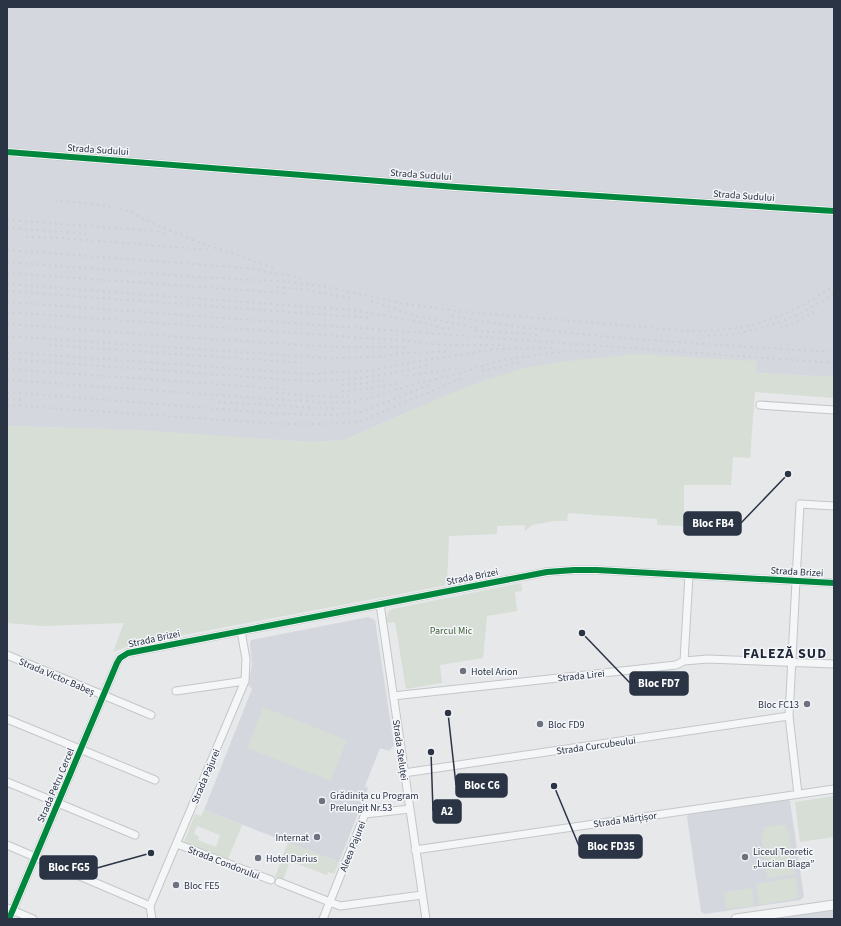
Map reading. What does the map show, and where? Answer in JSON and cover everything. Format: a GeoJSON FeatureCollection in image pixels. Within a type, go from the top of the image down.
{"type":"FeatureCollection","features":[{"type":"Feature","properties":{"kind":"street","name":"Strada Sudului"},"geometry":{"type":"LineString","coordinates":[[7,152],[456,187],[834,211]]}},
{"type":"Feature","properties":{"kind":"street"},"geometry":{"type":"LineString","coordinates":[[760,405],[834,410]]}},
{"type":"Feature","properties":{"kind":"street"},"geometry":{"type":"LineString","coordinates":[[798,794],[789,716],[800,504],[834,506]]}},
{"type":"Feature","properties":{"kind":"street","name":"Strada Brizei"},"geometry":{"type":"LineString","coordinates":[[120,658],[134,651],[547,572],[597,570],[834,583]]}},
{"type":"Feature","properties":{"kind":"street"},"geometry":{"type":"LineString","coordinates":[[684,661],[689,575]]}},
{"type":"Feature","properties":{"kind":"street","name":"Strada Steluței"},"geometry":{"type":"LineString","coordinates":[[380,604],[426,919]]}},
{"type":"Feature","properties":{"kind":"street","name":"Strada Pajurei"},"geometry":{"type":"LineString","coordinates":[[150,906],[245,681],[246,659],[241,631]]}},
{"type":"Feature","properties":{"kind":"street","name":"Strada Victor Babeș"},"geometry":{"type":"LineString","coordinates":[[7,655],[151,715]]}},
{"type":"Feature","properties":{"kind":"street","name":"Strada Petru Cercel"},"geometry":{"type":"LineString","coordinates":[[9,919],[10,909],[35,858],[120,658]]}},
{"type":"Feature","properties":{"kind":"street","name":"Strada Lirei"},"geometry":{"type":"LineString","coordinates":[[393,696],[676,665],[684,661],[708,659],[834,664]]}},
{"type":"Feature","properties":{"kind":"street"},"geometry":{"type":"LineString","coordinates":[[176,691],[245,681]]}},
{"type":"Feature","properties":{"kind":"street","name":"Strada Curcubeului"},"geometry":{"type":"LineString","coordinates":[[404,773],[789,716]]}},
{"type":"Feature","properties":{"kind":"street"},"geometry":{"type":"LineString","coordinates":[[7,719],[155,780]]}},
{"type":"Feature","properties":{"kind":"street"},"geometry":{"type":"LineString","coordinates":[[7,782],[136,835]]}},
{"type":"Feature","properties":{"kind":"street","name":"Strada Mărțișor"},"geometry":{"type":"LineString","coordinates":[[416,850],[834,789]]}},
{"type":"Feature","properties":{"kind":"street","name":"Aleea Pajurei"},"geometry":{"type":"LineString","coordinates":[[323,919],[365,814],[410,809]]}},
{"type":"Feature","properties":{"kind":"street","name":"Strada Condorului"},"geometry":{"type":"LineString","coordinates":[[177,844],[271,880]]}},
{"type":"Feature","properties":{"kind":"street"},"geometry":{"type":"LineString","coordinates":[[7,845],[150,906],[152,919]]}},
{"type":"Feature","properties":{"kind":"street"},"geometry":{"type":"LineString","coordinates":[[278,882],[340,906],[422,895]]}},
{"type":"Feature","properties":{"kind":"street"},"geometry":{"type":"LineString","coordinates":[[736,919],[834,905]]}},
{"type":"Feature","properties":{"kind":"street"},"geometry":{"type":"LineString","coordinates":[[10,909],[33,919]]}},
{"type":"Feature","properties":{"kind":"shaded area"},"geometry":{"type":"Polygon","coordinates":[[[7,7],[834,7],[834,377],[756,373],[417,408],[344,440],[311,442],[102,429],[7,426],[7,7]]]}},
{"type":"Feature","properties":{"kind":"shaded area"},"geometry":{"type":"Polygon","coordinates":[[[368,617],[375,620],[394,745],[389,751],[380,748],[365,786],[368,788],[339,862],[204,810],[252,689],[248,685],[252,665],[251,640],[368,617]]]}},
{"type":"Feature","properties":{"kind":"shaded area","name":"Liceul Teoretic „Lucian Blaga”"},"geometry":{"type":"Polygon","coordinates":[[[786,799],[790,801],[804,897],[800,900],[705,914],[701,912],[687,817],[689,814],[786,799]]]}},
{"type":"Feature","properties":{"kind":"shaded area"},"geometry":{"type":"Polygon","coordinates":[[[834,910],[834,919],[773,919],[834,910]]]}},
{"type":"Feature","properties":{"kind":"green space"},"geometry":{"type":"Polygon","coordinates":[[[636,354],[757,361],[756,373],[834,377],[834,398],[755,392],[750,458],[733,457],[731,485],[684,485],[684,526],[657,525],[657,519],[568,513],[567,521],[554,521],[532,525],[525,531],[525,525],[497,526],[497,534],[449,536],[447,585],[131,645],[113,652],[124,623],[43,626],[7,623],[7,426],[142,430],[311,442],[344,440],[449,394],[485,380],[528,367],[567,361],[636,354]]]}},
{"type":"Feature","properties":{"kind":"green space","name":"Parcul Mic"},"geometry":{"type":"Polygon","coordinates":[[[521,583],[522,591],[515,592],[517,611],[487,616],[483,658],[440,665],[442,683],[406,689],[395,622],[387,623],[387,615],[390,610],[521,583]]]}},
{"type":"Feature","properties":{"kind":"green space"},"geometry":{"type":"Polygon","coordinates":[[[263,707],[347,740],[331,781],[247,748],[263,707]]]}},
{"type":"Feature","properties":{"kind":"green space"},"geometry":{"type":"Polygon","coordinates":[[[834,796],[834,837],[800,842],[795,802],[834,796]]]}},
{"type":"Feature","properties":{"kind":"green space"},"geometry":{"type":"Polygon","coordinates":[[[204,810],[242,825],[228,859],[184,842],[195,814],[201,816],[204,810]],[[197,826],[194,834],[199,837],[198,840],[216,847],[220,835],[197,826]]]}},
{"type":"Feature","properties":{"kind":"green space"},"geometry":{"type":"Polygon","coordinates":[[[785,824],[786,830],[789,830],[795,874],[767,878],[761,834],[764,833],[763,827],[785,824]]]}},
{"type":"Feature","properties":{"kind":"green space"},"geometry":{"type":"Polygon","coordinates":[[[288,842],[339,862],[334,874],[328,872],[327,875],[290,861],[283,880],[275,877],[288,842]]]}},
{"type":"Feature","properties":{"kind":"green space"},"geometry":{"type":"Polygon","coordinates":[[[796,877],[799,898],[759,905],[756,884],[796,877]]]}},
{"type":"Feature","properties":{"kind":"green space"},"geometry":{"type":"Polygon","coordinates":[[[752,888],[754,906],[726,909],[724,892],[752,888]]]}},
{"type":"Feature","properties":{"kind":"railway"},"geometry":{"type":"LineString","coordinates":[[55,200],[101,205],[129,211],[156,225],[198,242],[274,268]]}},
{"type":"Feature","properties":{"kind":"railway"},"geometry":{"type":"LineString","coordinates":[[7,220],[155,231],[165,234]]}},
{"type":"Feature","properties":{"kind":"railway"},"geometry":{"type":"LineString","coordinates":[[7,228],[91,234]]}},
{"type":"Feature","properties":{"kind":"railway"},"geometry":{"type":"LineString","coordinates":[[26,237],[62,238],[211,250]]}},
{"type":"Feature","properties":{"kind":"railway"},"geometry":{"type":"LineString","coordinates":[[7,250],[248,268],[301,278]]}},
{"type":"Feature","properties":{"kind":"railway"},"geometry":{"type":"LineString","coordinates":[[7,262],[197,277],[290,282],[327,287],[400,303],[457,311],[690,331],[736,328],[766,321],[802,305],[834,286]]}},
{"type":"Feature","properties":{"kind":"railway"},"geometry":{"type":"LineString","coordinates":[[7,273],[285,293]]}},
{"type":"Feature","properties":{"kind":"railway"},"geometry":{"type":"LineString","coordinates":[[7,284],[351,310],[455,329]]}},
{"type":"Feature","properties":{"kind":"railway"},"geometry":{"type":"LineString","coordinates":[[277,287],[302,289],[351,298]]}},
{"type":"Feature","properties":{"kind":"railway"},"geometry":{"type":"LineString","coordinates":[[7,291],[371,318]]}},
{"type":"Feature","properties":{"kind":"railway"},"geometry":{"type":"LineString","coordinates":[[708,336],[741,333],[774,324],[805,311],[834,293]]}},
{"type":"Feature","properties":{"kind":"railway"},"geometry":{"type":"LineString","coordinates":[[371,301],[417,316],[481,329]]}},
{"type":"Feature","properties":{"kind":"railway"},"geometry":{"type":"LineString","coordinates":[[7,302],[834,363]]}},
{"type":"Feature","properties":{"kind":"railway"},"geometry":{"type":"LineString","coordinates":[[7,312],[408,341],[441,345],[504,345]]}},
{"type":"Feature","properties":{"kind":"railway"},"geometry":{"type":"LineString","coordinates":[[780,328],[797,322],[814,312]]}},
{"type":"Feature","properties":{"kind":"railway"},"geometry":{"type":"LineString","coordinates":[[452,316],[499,324],[643,340],[834,352]]}},
{"type":"Feature","properties":{"kind":"railway"},"geometry":{"type":"LineString","coordinates":[[7,324],[336,347],[407,347]]}},
{"type":"Feature","properties":{"kind":"railway"},"geometry":{"type":"LineString","coordinates":[[475,331],[509,333]]}},
{"type":"Feature","properties":{"kind":"railway"},"geometry":{"type":"LineString","coordinates":[[505,332],[537,335]]}},
{"type":"Feature","properties":{"kind":"railway"},"geometry":{"type":"LineString","coordinates":[[7,336],[327,358],[379,357],[401,353],[449,351]]}},
{"type":"Feature","properties":{"kind":"railway"},"geometry":{"type":"LineString","coordinates":[[49,345],[302,363]]}},
{"type":"Feature","properties":{"kind":"railway"},"geometry":{"type":"LineString","coordinates":[[7,352],[312,374],[374,370],[407,363],[497,349],[552,348]]}},
{"type":"Feature","properties":{"kind":"railway"},"geometry":{"type":"LineString","coordinates":[[7,380],[330,403],[351,402],[457,374],[501,360],[558,352],[597,351]]}},
{"type":"Feature","properties":{"kind":"railway"},"geometry":{"type":"LineString","coordinates":[[7,359],[305,381],[366,377],[427,365]]}},
{"type":"Feature","properties":{"kind":"railway"},"geometry":{"type":"LineString","coordinates":[[482,371],[521,362]]}},
{"type":"Feature","properties":{"kind":"railway"},"geometry":{"type":"LineString","coordinates":[[407,376],[457,368]]}},
{"type":"Feature","properties":{"kind":"railway"},"geometry":{"type":"LineString","coordinates":[[7,369],[284,389]]}},
{"type":"Feature","properties":{"kind":"railway"},"geometry":{"type":"LineString","coordinates":[[7,405],[281,424],[330,424],[361,421],[465,377]]}},
{"type":"Feature","properties":{"kind":"railway"},"geometry":{"type":"LineString","coordinates":[[342,385],[384,380]]}},
{"type":"Feature","properties":{"kind":"railway"},"geometry":{"type":"LineString","coordinates":[[342,391],[402,383]]}},
{"type":"Feature","properties":{"kind":"railway"},"geometry":{"type":"LineString","coordinates":[[7,392],[282,414],[331,415],[361,412],[429,385]]}},
{"type":"Feature","properties":{"kind":"railway"},"geometry":{"type":"LineString","coordinates":[[276,393],[331,397],[349,396]]}},
{"type":"Feature","properties":{"kind":"railway"},"geometry":{"type":"LineString","coordinates":[[7,399],[25,400]]}},
{"type":"Feature","properties":{"kind":"railway"},"geometry":{"type":"LineString","coordinates":[[218,402],[331,409],[344,408]]}},
{"type":"Feature","properties":{"kind":"railway"},"geometry":{"type":"LineString","coordinates":[[829,919],[834,918]]}},
{"type":"Feature","properties":{"kind":"cycle path"},"geometry":{"type":"LineString","coordinates":[[7,152],[456,187],[834,211]]}},
{"type":"Feature","properties":{"kind":"cycle path"},"geometry":{"type":"LineString","coordinates":[[9,919],[117,663],[120,658],[128,653],[547,572],[597,570],[834,583]]}},
{"type":"Feature","properties":{"kind":"place","name":"Bloc FB4"},"geometry":{"type":"Point","coordinates":[788,474]}},
{"type":"Feature","properties":{"kind":"place","name":"Bloc FD7"},"geometry":{"type":"Point","coordinates":[582,633]}},
{"type":"Feature","properties":{"kind":"place","name":"Hotel Arion"},"geometry":{"type":"Point","coordinates":[463,671]}},
{"type":"Feature","properties":{"kind":"place","name":"Bloc FC13"},"geometry":{"type":"Point","coordinates":[807,704]}},
{"type":"Feature","properties":{"kind":"place","name":"Bloc C6"},"geometry":{"type":"Point","coordinates":[448,713]}},
{"type":"Feature","properties":{"kind":"place","name":"Bloc FD9"},"geometry":{"type":"Point","coordinates":[540,724]}},
{"type":"Feature","properties":{"kind":"place","name":"A2"},"geometry":{"type":"Point","coordinates":[431,752]}},
{"type":"Feature","properties":{"kind":"place","name":"Bloc FD35"},"geometry":{"type":"Point","coordinates":[554,786]}},
{"type":"Feature","properties":{"kind":"place","name":"Grădinița cu Program Prelungit Nr.53"},"geometry":{"type":"Point","coordinates":[322,801]}},
{"type":"Feature","properties":{"kind":"place","name":"Internat"},"geometry":{"type":"Point","coordinates":[317,837]}},
{"type":"Feature","properties":{"kind":"place","name":"Bloc FG5"},"geometry":{"type":"Point","coordinates":[151,853]}},
{"type":"Feature","properties":{"kind":"place","name":"Liceul Teoretic „Lucian Blaga”"},"geometry":{"type":"Point","coordinates":[745,857]}},
{"type":"Feature","properties":{"kind":"place","name":"Hotel Darius"},"geometry":{"type":"Point","coordinates":[258,858]}},
{"type":"Feature","properties":{"kind":"place","name":"Bloc FE5"},"geometry":{"type":"Point","coordinates":[176,885]}},
{"type":"Feature","properties":{"kind":"district","name":"FALEZĂ SUD"},"geometry":{"type":"Point","coordinates":[785,653]}}]}
